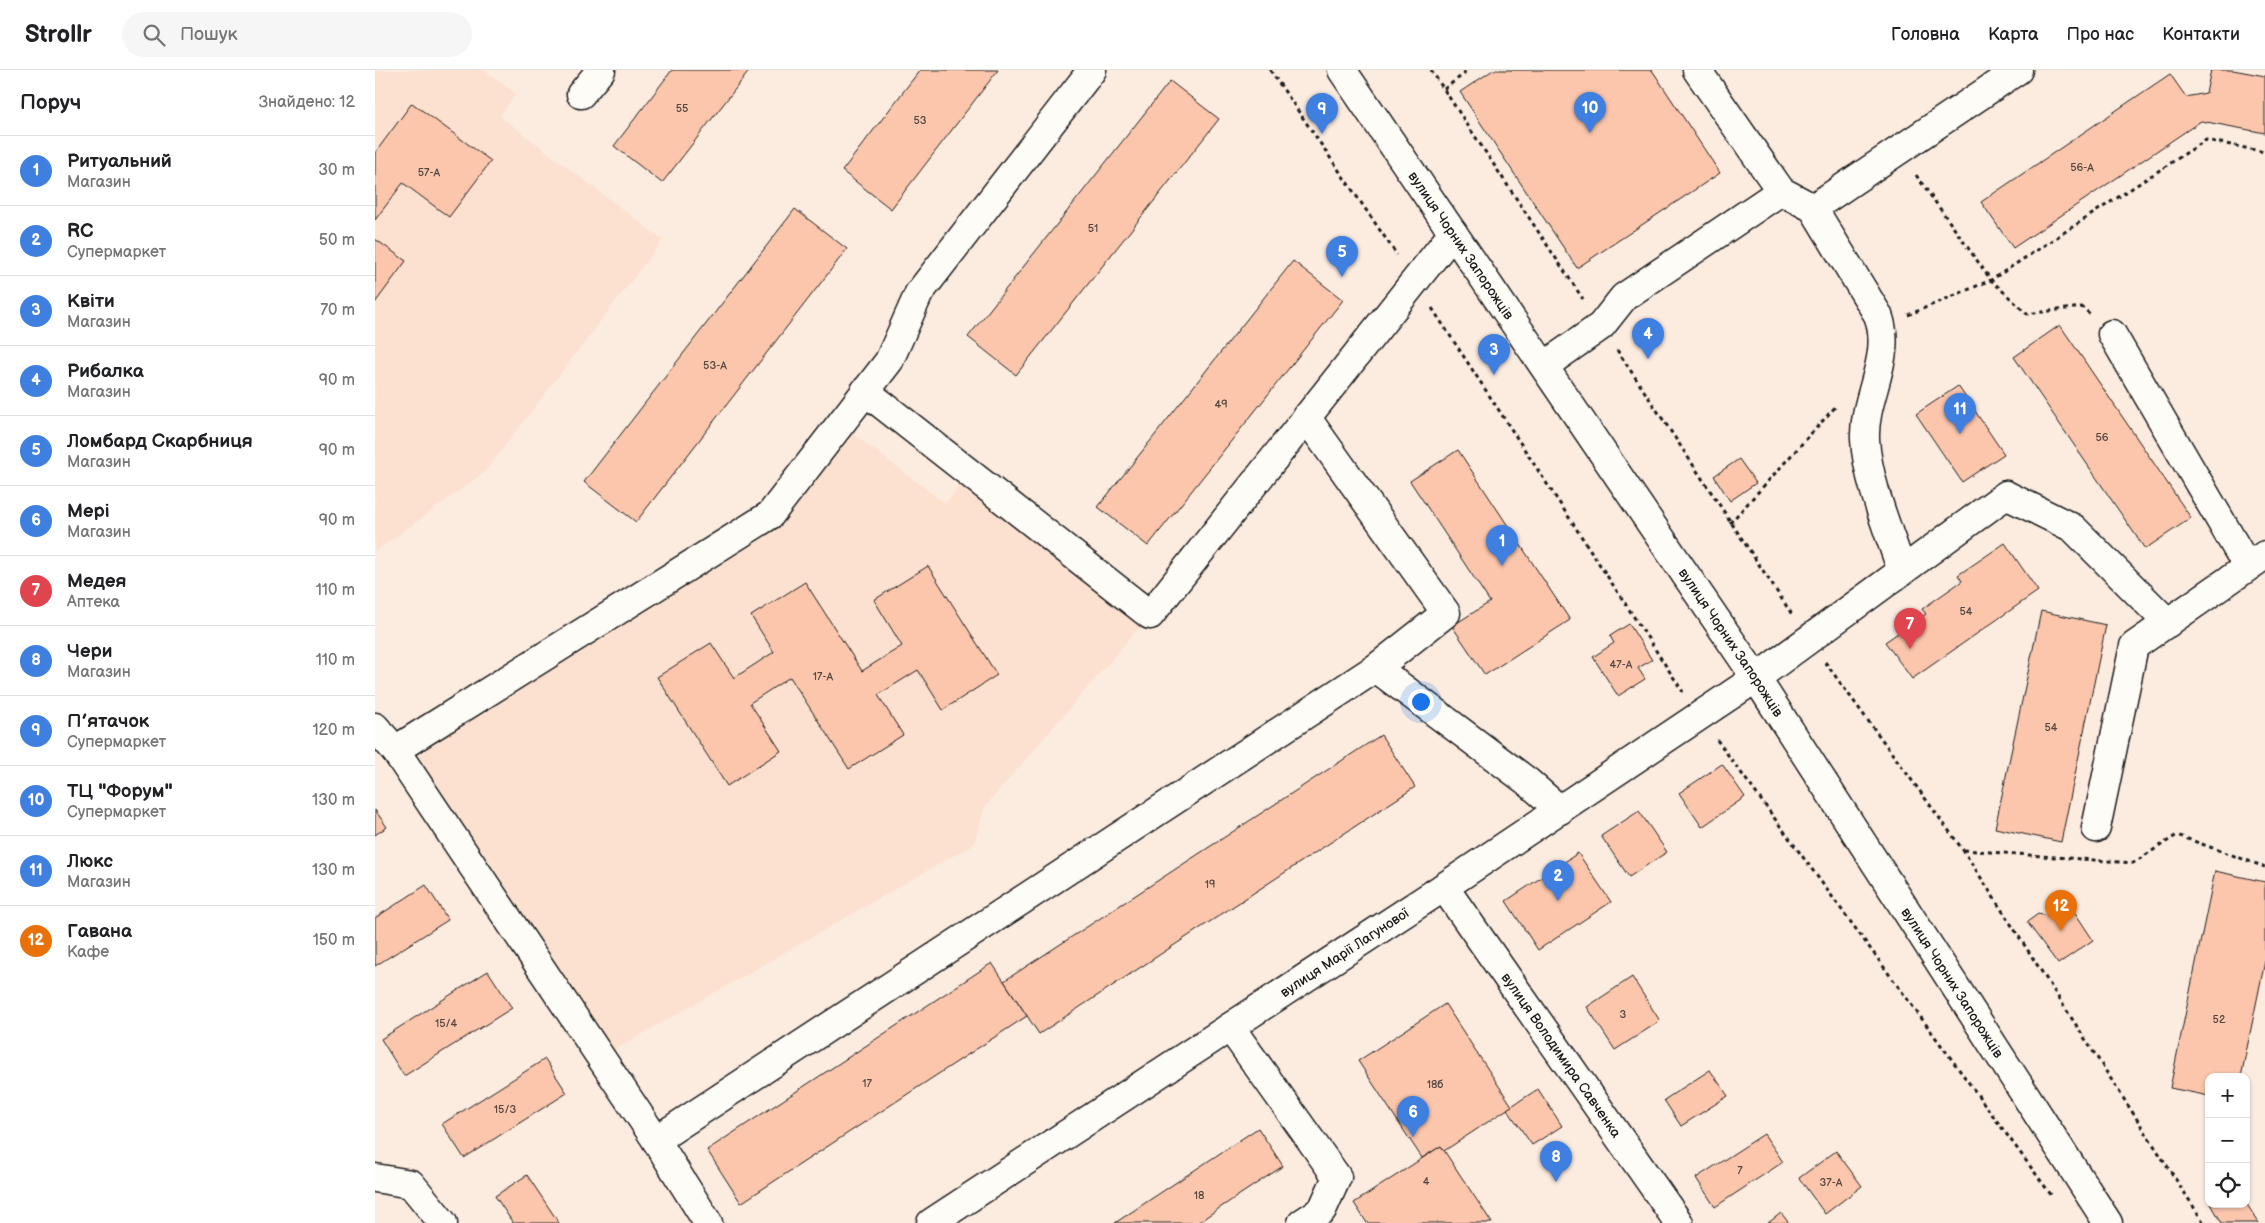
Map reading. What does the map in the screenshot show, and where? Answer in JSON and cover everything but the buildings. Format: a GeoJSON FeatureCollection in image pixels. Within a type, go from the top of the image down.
{"type":"FeatureCollection","features":[{"type":"Feature","properties":{"kind":"street"},"geometry":{"type":"LineString","coordinates":[[581,94],[601,70]]}},
{"type":"Feature","properties":{"kind":"street"},"geometry":{"type":"LineString","coordinates":[[395,750],[770,515],[889,361],[919,293],[1092,70]]}},
{"type":"Feature","properties":{"kind":"street","name":"вулиця Чорних Запорожців"},"geometry":{"type":"LineString","coordinates":[[1342,70],[1756,678],[2108,1223]]}},
{"type":"Feature","properties":{"kind":"street"},"geometry":{"type":"LineString","coordinates":[[1697,70],[1781,191],[1813,208],[1866,293],[1882,325],[1882,352],[1866,422],[1865,439],[1868,461],[1902,571]]}},
{"type":"Feature","properties":{"kind":"street"},"geometry":{"type":"LineString","coordinates":[[1813,208],[2018,70]]}},
{"type":"Feature","properties":{"kind":"street"},"geometry":{"type":"LineString","coordinates":[[1545,366],[1601,326],[1624,298],[1781,191]]}},
{"type":"Feature","properties":{"kind":"street"},"geometry":{"type":"LineString","coordinates":[[865,391],[1150,615],[1453,233]]}},
{"type":"Feature","properties":{"kind":"street"},"geometry":{"type":"LineString","coordinates":[[2096,828],[2134,646],[2256,561],[2112,334]]}},
{"type":"Feature","properties":{"kind":"street"},"geometry":{"type":"LineString","coordinates":[[656,1140],[1376,668],[1446,613],[1306,417]]}},
{"type":"Feature","properties":{"kind":"street","name":"вулиця Марії Лагунової"},"geometry":{"type":"LineString","coordinates":[[931,1223],[1560,810],[1756,678],[2006,495],[2073,528],[2168,623]]}},
{"type":"Feature","properties":{"kind":"street"},"geometry":{"type":"LineString","coordinates":[[1376,668],[1528,782],[1560,810]]}},
{"type":"Feature","properties":{"kind":"street"},"geometry":{"type":"LineString","coordinates":[[375,727],[395,750],[656,1140],[708,1223]]}},
{"type":"Feature","properties":{"kind":"street","name":"вулиця Володимира Савченка"},"geometry":{"type":"LineString","coordinates":[[1444,886],[1679,1223]]}},
{"type":"Feature","properties":{"kind":"street"},"geometry":{"type":"LineString","coordinates":[[1230,1027],[1337,1177],[1322,1210],[1302,1223]]}},
{"type":"Feature","properties":{"kind":"street"},"geometry":{"type":"LineString","coordinates":[[375,1178],[411,1184],[443,1223]]}},
{"type":"Feature","properties":{"kind":"path"},"geometry":{"type":"LineString","coordinates":[[1269,70],[1415,281],[1699,716],[2054,1199]]}},
{"type":"Feature","properties":{"kind":"path"},"geometry":{"type":"LineString","coordinates":[[1431,70],[1808,640],[1963,850],[2204,1223]]}},
{"type":"Feature","properties":{"kind":"path"},"geometry":{"type":"LineString","coordinates":[[1443,88],[1464,74],[1465,70]]}},
{"type":"Feature","properties":{"kind":"path"},"geometry":{"type":"LineString","coordinates":[[1882,325],[1991,280],[2205,140],[2265,152]]}},
{"type":"Feature","properties":{"kind":"path"},"geometry":{"type":"LineString","coordinates":[[1898,151],[1991,280],[2027,314],[2082,307],[2112,334]]}},
{"type":"Feature","properties":{"kind":"path"},"geometry":{"type":"LineString","coordinates":[[1730,523],[1842,400]]}},
{"type":"Feature","properties":{"kind":"path"},"geometry":{"type":"LineString","coordinates":[[1963,850],[2133,864],[2177,835],[2265,867]]}},
{"type":"Feature","properties":{"kind":"shaded area"},"geometry":{"type":"Polygon","coordinates":[[[375,70],[485,70],[516,94],[500,116],[663,240],[485,472],[375,552],[375,70]]]}},
{"type":"Feature","properties":{"kind":"shaded area"},"geometry":{"type":"Polygon","coordinates":[[[840,424],[945,503],[970,474],[1150,615],[985,807],[974,844],[601,1058],[395,750],[770,515],[840,424]]]}},
{"type":"Feature","properties":{"kind":"place","name":"ТЦ \"Форум\""},"geometry":{"type":"Point","coordinates":[1590,133]}},
{"type":"Feature","properties":{"kind":"place","name":"П’ятачок"},"geometry":{"type":"Point","coordinates":[1322,134]}},
{"type":"Feature","properties":{"kind":"place","name":"Ломбард Скарбниця"},"geometry":{"type":"Point","coordinates":[1342,277]}},
{"type":"Feature","properties":{"kind":"place","name":"Рибалка"},"geometry":{"type":"Point","coordinates":[1648,359]}},
{"type":"Feature","properties":{"kind":"place","name":"Квіти"},"geometry":{"type":"Point","coordinates":[1494,375]}},
{"type":"Feature","properties":{"kind":"place","name":"Люкс"},"geometry":{"type":"Point","coordinates":[1960,434]}},
{"type":"Feature","properties":{"kind":"place","name":"Ритуальний"},"geometry":{"type":"Point","coordinates":[1502,566]}},
{"type":"Feature","properties":{"kind":"place","name":"Медея"},"geometry":{"type":"Point","coordinates":[1910,649]}},
{"type":"Feature","properties":{"kind":"place","name":"RC"},"geometry":{"type":"Point","coordinates":[1558,901]}},
{"type":"Feature","properties":{"kind":"place","name":"Гавана"},"geometry":{"type":"Point","coordinates":[2061,931]}},
{"type":"Feature","properties":{"kind":"place","name":"Мері"},"geometry":{"type":"Point","coordinates":[1413,1137]}},
{"type":"Feature","properties":{"kind":"place","name":"Чери"},"geometry":{"type":"Point","coordinates":[1556,1182]}}]}
